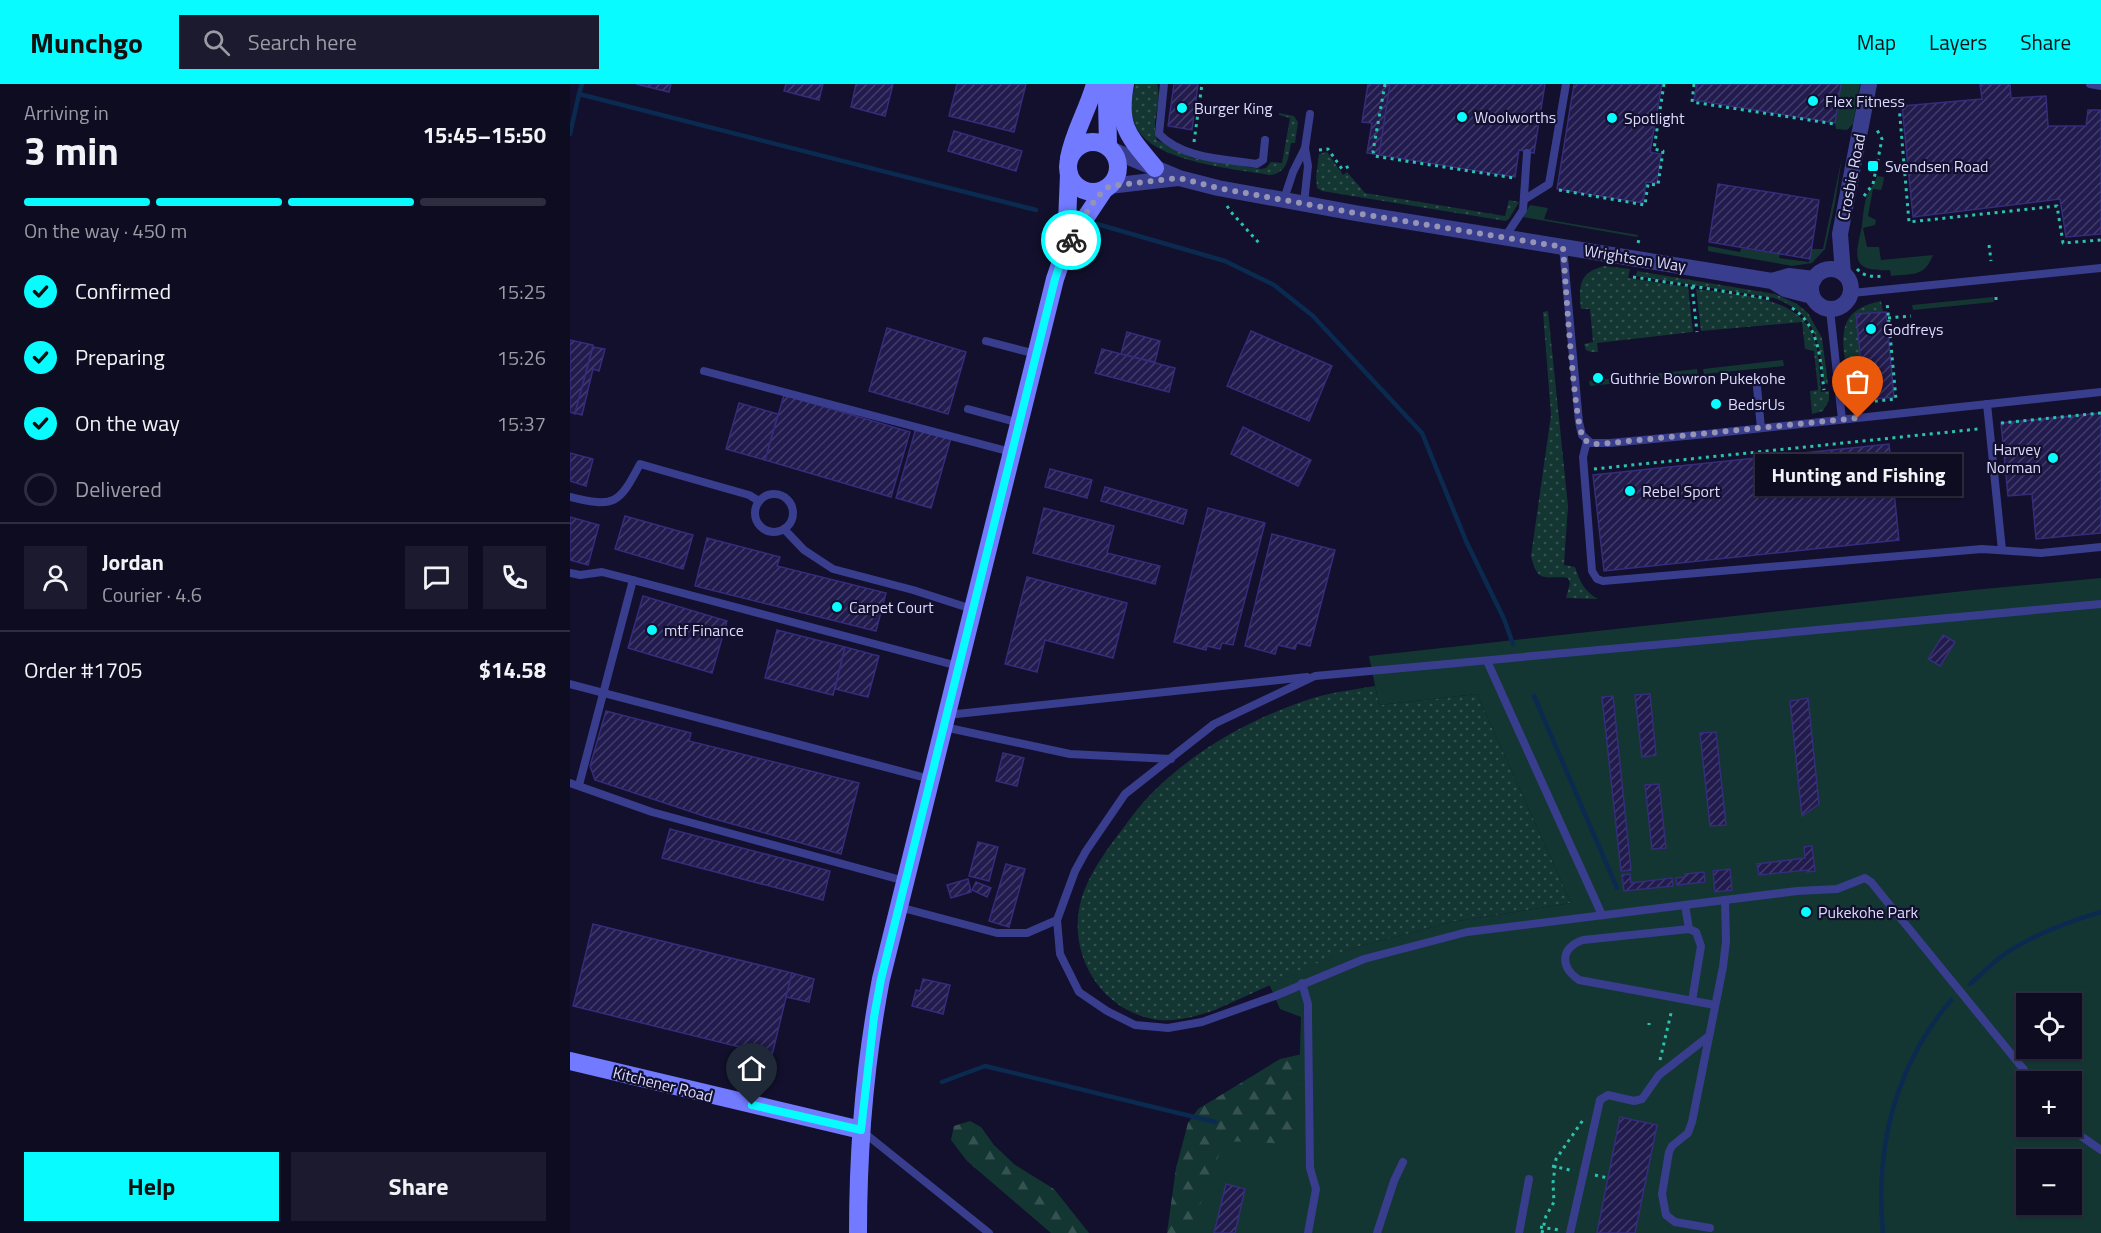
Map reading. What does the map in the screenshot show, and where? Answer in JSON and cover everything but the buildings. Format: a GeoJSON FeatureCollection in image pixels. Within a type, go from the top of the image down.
{"type":"FeatureCollection","features":[{"type":"Feature","properties":{"kind":"main road"},"geometry":{"type":"LineString","coordinates":[[1095,84],[1075,133],[1069,167],[1079,188],[1087,192],[1107,188]]}},
{"type":"Feature","properties":{"kind":"main road"},"geometry":{"type":"LineString","coordinates":[[858,1233],[861,1130],[874,1017],[930,779],[1055,279],[1066,247],[1115,180],[1118,165],[1110,148],[1107,100],[1111,84]]}},
{"type":"Feature","properties":{"kind":"main road"},"geometry":{"type":"LineString","coordinates":[[1125,84],[1122,117],[1126,129],[1155,168]]}},
{"type":"Feature","properties":{"kind":"main road"},"geometry":{"type":"LineString","coordinates":[[1066,247],[1071,154],[1082,145],[1095,142],[1110,148]]}},
{"type":"Feature","properties":{"kind":"main road","name":"Kitchener Road"},"geometry":{"type":"LineString","coordinates":[[570,1061],[861,1130]]}},
{"type":"Feature","properties":{"kind":"street","name":"Crosbie Road"},"geometry":{"type":"LineString","coordinates":[[1817,282],[1840,234],[1869,84]]}},
{"type":"Feature","properties":{"kind":"street","name":"Wrightson Way"},"geometry":{"type":"LineString","coordinates":[[1110,148],[1179,178],[1218,188],[1772,281],[1785,289],[1817,282]]}},
{"type":"Feature","properties":{"kind":"street","name":"Wrightson Way"},"geometry":{"type":"LineString","coordinates":[[1107,188],[1179,178]]}},
{"type":"Feature","properties":{"kind":"street","name":"Crosbie Road"},"geometry":{"type":"LineString","coordinates":[[1840,234],[1848,267]]}},
{"type":"Feature","properties":{"kind":"street"},"geometry":{"type":"LineString","coordinates":[[1848,267],[1852,293],[1842,307],[1830,310],[1819,306],[1817,282],[1831,269],[1848,267]]}},
{"type":"Feature","properties":{"kind":"lane"},"geometry":{"type":"LineString","coordinates":[[1164,84],[1159,134],[1168,142],[1197,155],[1257,164],[1263,160],[1265,140]]}},
{"type":"Feature","properties":{"kind":"lane"},"geometry":{"type":"LineString","coordinates":[[1524,199],[1549,184],[1566,84]]}},
{"type":"Feature","properties":{"kind":"lane"},"geometry":{"type":"LineString","coordinates":[[2090,84],[2101,86]]}},
{"type":"Feature","properties":{"kind":"lane"},"geometry":{"type":"LineString","coordinates":[[1304,203],[1308,166],[1305,148],[1310,114]]}},
{"type":"Feature","properties":{"kind":"lane"},"geometry":{"type":"LineString","coordinates":[[1284,200],[1293,172],[1305,148]]}},
{"type":"Feature","properties":{"kind":"lane"},"geometry":{"type":"LineString","coordinates":[[1505,237],[1523,210],[1527,153]]}},
{"type":"Feature","properties":{"kind":"lane"},"geometry":{"type":"LineString","coordinates":[[1563,247],[1578,415],[1582,435],[1587,441],[1598,444],[2101,392]]}},
{"type":"Feature","properties":{"kind":"lane"},"geometry":{"type":"LineString","coordinates":[[1852,293],[2101,268]]}},
{"type":"Feature","properties":{"kind":"lane"},"geometry":{"type":"LineString","coordinates":[[1830,310],[1842,419]]}},
{"type":"Feature","properties":{"kind":"lane"},"geometry":{"type":"LineString","coordinates":[[986,341],[1036,354]]}},
{"type":"Feature","properties":{"kind":"lane"},"geometry":{"type":"LineString","coordinates":[[704,371],[1011,452]]}},
{"type":"Feature","properties":{"kind":"lane"},"geometry":{"type":"LineString","coordinates":[[1757,387],[1761,428]]}},
{"type":"Feature","properties":{"kind":"lane"},"geometry":{"type":"LineString","coordinates":[[1987,404],[2002,550]]}},
{"type":"Feature","properties":{"kind":"lane"},"geometry":{"type":"LineString","coordinates":[[968,409],[1019,423]]}},
{"type":"Feature","properties":{"kind":"lane"},"geometry":{"type":"LineString","coordinates":[[1587,441],[1582,457],[1592,571],[1597,579],[1603,581],[1982,549],[2041,553],[2101,547]]}},
{"type":"Feature","properties":{"kind":"lane"},"geometry":{"type":"LineString","coordinates":[[570,497],[615,501],[623,493],[640,464],[749,495],[759,501]]}},
{"type":"Feature","properties":{"kind":"lane"},"geometry":{"type":"LineString","coordinates":[[770,494],[783,496],[788,500],[793,512],[789,525],[784,529],[771,532],[760,525],[755,513],[759,501],[770,494]]}},
{"type":"Feature","properties":{"kind":"lane"},"geometry":{"type":"LineString","coordinates":[[784,529],[804,550],[833,569],[913,590],[972,609]]}},
{"type":"Feature","properties":{"kind":"lane"},"geometry":{"type":"LineString","coordinates":[[570,573],[580,575],[602,572],[958,666]]}},
{"type":"Feature","properties":{"kind":"lane"},"geometry":{"type":"LineString","coordinates":[[633,580],[603,692],[574,784],[652,812],[905,881]]}},
{"type":"Feature","properties":{"kind":"lane"},"geometry":{"type":"LineString","coordinates":[[945,721],[1315,676],[2101,604]]}},
{"type":"Feature","properties":{"kind":"lane"},"geometry":{"type":"LineString","coordinates":[[1487,661],[1602,915]]}},
{"type":"Feature","properties":{"kind":"lane"},"geometry":{"type":"LineString","coordinates":[[1315,676],[1214,724],[1125,794],[1086,851],[1057,920],[1060,954],[1079,992],[1107,1011],[1135,1025],[1168,1028],[1202,1023],[1364,959],[1467,932],[1797,891],[1831,890],[1865,878],[1875,887],[2025,1071]]}},
{"type":"Feature","properties":{"kind":"lane"},"geometry":{"type":"LineString","coordinates":[[570,684],[930,779]]}},
{"type":"Feature","properties":{"kind":"lane"},"geometry":{"type":"LineString","coordinates":[[945,721],[1070,754],[1171,759]]}},
{"type":"Feature","properties":{"kind":"lane"},"geometry":{"type":"LineString","coordinates":[[1710,1228],[1675,1222],[1666,1215],[1662,1194],[1669,1152],[1672,1146],[1688,1133],[1692,1122],[1726,941],[1725,900]]}},
{"type":"Feature","properties":{"kind":"lane"},"geometry":{"type":"LineString","coordinates":[[1685,905],[1689,929]]}},
{"type":"Feature","properties":{"kind":"lane"},"geometry":{"type":"LineString","coordinates":[[899,907],[997,933],[1027,933],[1057,920]]}},
{"type":"Feature","properties":{"kind":"lane"},"geometry":{"type":"LineString","coordinates":[[1692,1001],[1701,946],[1696,932],[1689,929],[1583,940],[1570,947],[1565,961],[1566,968],[1579,980],[1692,1001],[1715,1005]]}},
{"type":"Feature","properties":{"kind":"lane"},"geometry":{"type":"LineString","coordinates":[[1302,983],[1308,1004],[1310,1168],[1316,1189],[1308,1233]]}},
{"type":"Feature","properties":{"kind":"lane"},"geometry":{"type":"LineString","coordinates":[[1570,1233],[1600,1100],[1608,1095],[1634,1101],[1641,1099],[1659,1075],[1709,1036]]}},
{"type":"Feature","properties":{"kind":"lane"},"geometry":{"type":"LineString","coordinates":[[861,1130],[989,1233]]}},
{"type":"Feature","properties":{"kind":"lane"},"geometry":{"type":"LineString","coordinates":[[2082,1137],[2101,1150]]}},
{"type":"Feature","properties":{"kind":"lane"},"geometry":{"type":"LineString","coordinates":[[1377,1233],[1394,1181],[1403,1162]]}},
{"type":"Feature","properties":{"kind":"lane"},"geometry":{"type":"LineString","coordinates":[[1519,1233],[1529,1179]]}},
{"type":"Feature","properties":{"kind":"path"},"geometry":{"type":"LineString","coordinates":[[1194,144],[1202,84]]}},
{"type":"Feature","properties":{"kind":"path"},"geometry":{"type":"LineString","coordinates":[[1384,84],[1374,156],[1514,178]]}},
{"type":"Feature","properties":{"kind":"path"},"geometry":{"type":"LineString","coordinates":[[1557,185],[1556,190],[1645,205],[1648,184],[1658,185],[1663,151],[1654,150],[1664,84]]}},
{"type":"Feature","properties":{"kind":"path"},"geometry":{"type":"LineString","coordinates":[[1694,84],[1692,102],[1835,124]]}},
{"type":"Feature","properties":{"kind":"path"},"geometry":{"type":"LineString","coordinates":[[1899,106],[1909,222],[2057,206],[2063,243],[2101,240]]}},
{"type":"Feature","properties":{"kind":"path"},"geometry":{"type":"LineString","coordinates":[[1862,206],[1865,194],[1873,184],[1882,139],[1877,128]]}},
{"type":"Feature","properties":{"kind":"path"},"geometry":{"type":"LineString","coordinates":[[1319,150],[1328,149],[1342,169],[1350,166]]}},
{"type":"Feature","properties":{"kind":"path"},"geometry":{"type":"LineString","coordinates":[[1218,188],[1231,212],[1259,243]]}},
{"type":"Feature","properties":{"kind":"path"},"geometry":{"type":"LineString","coordinates":[[1638,245],[1640,236]]}},
{"type":"Feature","properties":{"kind":"path"},"geometry":{"type":"LineString","coordinates":[[1989,245],[1991,261]]}},
{"type":"Feature","properties":{"kind":"path"},"geometry":{"type":"LineString","coordinates":[[1848,267],[1870,276],[1883,276]]}},
{"type":"Feature","properties":{"kind":"path"},"geometry":{"type":"LineString","coordinates":[[1633,277],[1777,301]]}},
{"type":"Feature","properties":{"kind":"path"},"geometry":{"type":"LineString","coordinates":[[1692,286],[1697,332]]}},
{"type":"Feature","properties":{"kind":"path"},"geometry":{"type":"LineString","coordinates":[[1854,386],[1857,396],[1867,402],[1896,399],[1887,302]]}},
{"type":"Feature","properties":{"kind":"path"},"geometry":{"type":"LineString","coordinates":[[1788,305],[1799,313],[1810,327],[1817,342],[1824,390]]}},
{"type":"Feature","properties":{"kind":"path"},"geometry":{"type":"LineString","coordinates":[[1888,318],[1911,316]]}},
{"type":"Feature","properties":{"kind":"path"},"geometry":{"type":"LineString","coordinates":[[2001,423],[2101,413]]}},
{"type":"Feature","properties":{"kind":"path"},"geometry":{"type":"LineString","coordinates":[[1594,469],[1980,428]]}},
{"type":"Feature","properties":{"kind":"path"},"geometry":{"type":"LineString","coordinates":[[1654,1082],[1672,1009]]}},
{"type":"Feature","properties":{"kind":"path"},"geometry":{"type":"LineString","coordinates":[[1542,1233],[1546,1216],[1554,1202],[1552,1183],[1556,1159],[1588,1112],[1596,1112]]}},
{"type":"Feature","properties":{"kind":"path"},"geometry":{"type":"LineString","coordinates":[[1554,1166],[1570,1170]]}},
{"type":"Feature","properties":{"kind":"path"},"geometry":{"type":"LineString","coordinates":[[1595,1175],[1608,1178]]}},
{"type":"Feature","properties":{"kind":"path"},"geometry":{"type":"LineString","coordinates":[[1542,1227],[1558,1230]]}},
{"type":"Feature","properties":{"kind":"green space"},"geometry":{"type":"Polygon","coordinates":[[[1135,84],[1157,84],[1159,98],[1155,133],[1157,140],[1192,158],[1261,169],[1266,168],[1271,162],[1282,163],[1290,118],[1279,115],[1279,113],[1294,116],[1298,122],[1295,143],[1291,143],[1284,168],[1270,175],[1218,167],[1161,149],[1147,140],[1134,124],[1132,95],[1135,84]]]}},
{"type":"Feature","properties":{"kind":"green space"},"geometry":{"type":"Polygon","coordinates":[[[1841,84],[1860,84],[1853,124],[1847,130],[1836,129],[1835,123],[1841,84]]]}},
{"type":"Feature","properties":{"kind":"green space"},"geometry":{"type":"Polygon","coordinates":[[[1327,152],[1343,175],[1347,172],[1365,193],[1505,216],[1509,200],[1519,202],[1506,221],[1322,191],[1317,188],[1316,177],[1319,154],[1327,152]]]}},
{"type":"Feature","properties":{"kind":"green space"},"geometry":{"type":"Polygon","coordinates":[[[1842,157],[1825,249],[1812,263],[1792,266],[1708,251],[1708,246],[1740,252],[1741,248],[1780,254],[1779,258],[1809,262],[1811,249],[1823,249],[1842,157]]]}},
{"type":"Feature","properties":{"kind":"green space"},"geometry":{"type":"Polygon","coordinates":[[[1877,176],[1884,177],[1881,190],[1873,189],[1868,216],[1876,220],[1875,225],[1863,228],[1867,247],[1879,247],[1881,260],[1933,255],[1922,271],[1891,276],[1890,270],[1868,268],[1858,260],[1864,209],[1868,193],[1877,176]]]}},
{"type":"Feature","properties":{"kind":"green space"},"geometry":{"type":"Polygon","coordinates":[[[1530,205],[1548,208],[1544,219],[1638,235],[1637,237],[1523,217],[1530,205]]]}},
{"type":"Feature","properties":{"kind":"green space"},"geometry":{"type":"Polygon","coordinates":[[[1604,266],[1630,269],[1628,278],[1688,287],[1693,332],[1597,343],[1598,352],[1586,350],[1584,344],[1593,342],[1590,309],[1581,309],[1582,282],[1589,272],[1604,266]]]}},
{"type":"Feature","properties":{"kind":"green space"},"geometry":{"type":"Polygon","coordinates":[[[1637,271],[1775,294],[1797,304],[1808,313],[1822,338],[1828,384],[1824,384],[1818,343],[1814,332],[1800,313],[1789,305],[1774,298],[1636,276],[1637,271]]]}},
{"type":"Feature","properties":{"kind":"green space"},"geometry":{"type":"Polygon","coordinates":[[[1696,289],[1761,299],[1791,311],[1803,320],[1812,333],[1816,347],[1821,392],[1829,391],[1829,400],[1823,411],[1812,414],[1810,391],[1818,390],[1814,351],[1805,349],[1802,322],[1701,331],[1696,289]]]}},
{"type":"Feature","properties":{"kind":"green space"},"geometry":{"type":"Polygon","coordinates":[[[1993,297],[1994,302],[1913,310],[1912,305],[1993,297]]]}},
{"type":"Feature","properties":{"kind":"green space"},"geometry":{"type":"Polygon","coordinates":[[[1881,301],[1883,312],[1865,400],[1857,393],[1856,381],[1848,382],[1844,331],[1854,312],[1881,301]]]}},
{"type":"Feature","properties":{"kind":"green space"},"geometry":{"type":"Polygon","coordinates":[[[1548,311],[1568,506],[1564,565],[1575,567],[1583,586],[1598,599],[1566,598],[1570,583],[1568,578],[1540,575],[1536,571],[1531,556],[1551,415],[1543,312],[1548,311]]]}},
{"type":"Feature","properties":{"kind":"green space"},"geometry":{"type":"Polygon","coordinates":[[[1783,360],[1784,366],[1704,374],[1703,369],[1783,360]]]}},
{"type":"Feature","properties":{"kind":"green space"},"geometry":{"type":"Polygon","coordinates":[[[1697,369],[1698,375],[1590,386],[1589,381],[1697,369]]]}},
{"type":"Feature","properties":{"kind":"green space","name":"Pukekohe Park"},"geometry":{"type":"Polygon","coordinates":[[[2101,578],[2101,1233],[1193,1233],[1201,1202],[1224,1141],[1297,1144],[1301,1017],[1280,1009],[1269,984],[1350,949],[1452,922],[1571,903],[1477,694],[1379,705],[1369,656],[2101,578]]]}},
{"type":"Feature","properties":{"kind":"green space"},"geometry":{"type":"Polygon","coordinates":[[[1375,686],[1379,705],[1477,694],[1571,903],[1452,922],[1350,949],[1215,1010],[1190,1017],[1156,1020],[1129,1011],[1113,1001],[1089,971],[1082,954],[1078,935],[1078,916],[1085,888],[1094,870],[1139,807],[1166,779],[1184,765],[1241,728],[1312,698],[1375,686]]]}},
{"type":"Feature","properties":{"kind":"green space"},"geometry":{"type":"Polygon","coordinates":[[[1477,984],[1206,1233],[1167,1233],[1176,1168],[1188,1123],[1198,1109],[1280,1059],[1334,1047],[1477,984]]]}},
{"type":"Feature","properties":{"kind":"green space"},"geometry":{"type":"Polygon","coordinates":[[[970,1121],[981,1127],[994,1145],[1015,1165],[1054,1189],[1089,1233],[1051,1233],[967,1161],[951,1140],[954,1126],[970,1121]]]}},
{"type":"Feature","properties":{"kind":"waterway"},"geometry":{"type":"LineString","coordinates":[[582,84],[579,94],[1036,210]]}},
{"type":"Feature","properties":{"kind":"waterway"},"geometry":{"type":"LineString","coordinates":[[570,134],[579,94]]}},
{"type":"Feature","properties":{"kind":"waterway"},"geometry":{"type":"LineString","coordinates":[[1097,224],[1225,261],[1274,285],[1313,316],[1422,433],[1466,541],[1504,619],[1513,644]]}},
{"type":"Feature","properties":{"kind":"waterway"},"geometry":{"type":"LineString","coordinates":[[1534,696],[1617,888]]}},
{"type":"Feature","properties":{"kind":"waterway"},"geometry":{"type":"LineString","coordinates":[[1970,984],[2002,956],[2025,942],[2063,925],[2101,912]]}},
{"type":"Feature","properties":{"kind":"waterway"},"geometry":{"type":"LineString","coordinates":[[1883,1233],[1882,1170],[1893,1109],[1916,1053],[1951,1000]]}},
{"type":"Feature","properties":{"kind":"waterway"},"geometry":{"type":"LineString","coordinates":[[942,1082],[985,1066],[1215,1122]]}},
{"type":"Feature","properties":{"kind":"way so far"},"geometry":{"type":"LineString","coordinates":[[1071,240],[1094,202],[1110,186],[1179,178],[1218,188],[1355,213],[1563,247],[1577,407],[1580,430],[1587,441],[1598,444],[1610,443],[1858,418]]}},
{"type":"Feature","properties":{"kind":"place","name":"Flex Fitness"},"geometry":{"type":"Point","coordinates":[1813,101]}},
{"type":"Feature","properties":{"kind":"place","name":"Burger King"},"geometry":{"type":"Point","coordinates":[1182,108]}},
{"type":"Feature","properties":{"kind":"place","name":"Woolworths"},"geometry":{"type":"Point","coordinates":[1462,117]}},
{"type":"Feature","properties":{"kind":"place","name":"Spotlight"},"geometry":{"type":"Point","coordinates":[1612,118]}},
{"type":"Feature","properties":{"kind":"place","name":"Svendsen Road"},"geometry":{"type":"Point","coordinates":[1873,166]}},
{"type":"Feature","properties":{"kind":"place","name":"Godfreys"},"geometry":{"type":"Point","coordinates":[1871,329]}},
{"type":"Feature","properties":{"kind":"place","name":"Guthrie Bowron Pukekohe"},"geometry":{"type":"Point","coordinates":[1598,378]}},
{"type":"Feature","properties":{"kind":"place","name":"BedsrUs"},"geometry":{"type":"Point","coordinates":[1716,404]}},
{"type":"Feature","properties":{"kind":"place","name":"Hunting and Fishing"},"geometry":{"type":"Point","coordinates":[1858,418]}},
{"type":"Feature","properties":{"kind":"place","name":"Harvey Norman"},"geometry":{"type":"Point","coordinates":[2053,458]}},
{"type":"Feature","properties":{"kind":"place","name":"Rebel Sport"},"geometry":{"type":"Point","coordinates":[1630,491]}},
{"type":"Feature","properties":{"kind":"place","name":"Carpet Court"},"geometry":{"type":"Point","coordinates":[837,607]}},
{"type":"Feature","properties":{"kind":"place","name":"mtf Finance"},"geometry":{"type":"Point","coordinates":[652,630]}},
{"type":"Feature","properties":{"kind":"place","name":"Pukekohe Park"},"geometry":{"type":"Point","coordinates":[1806,912]}},
{"type":"Feature","properties":{"kind":"route"},"geometry":{"type":"LineString","coordinates":[[752,1105],[861,1130],[874,1017],[881,979],[1055,279],[1066,247],[1071,240]]}}]}
